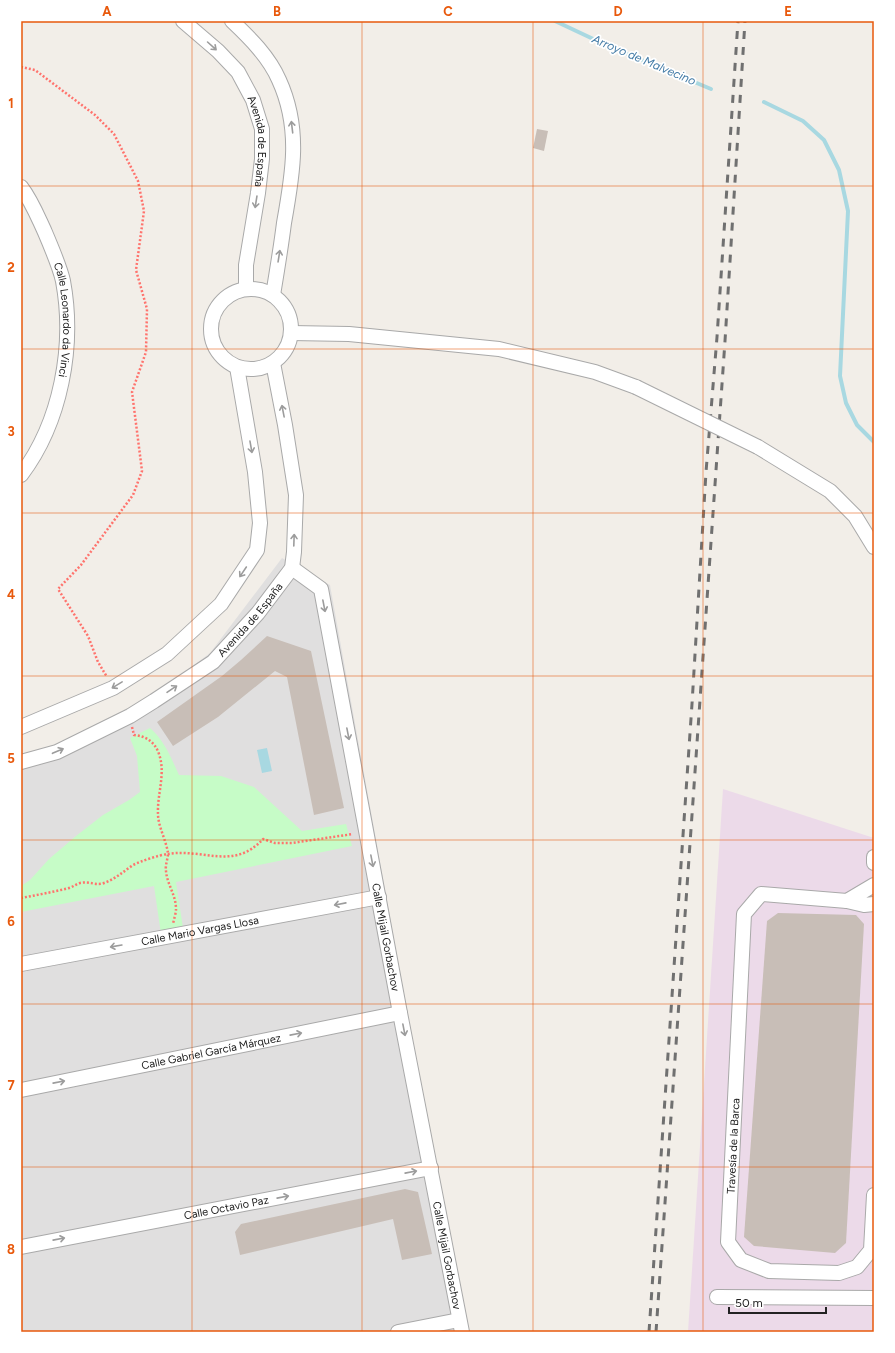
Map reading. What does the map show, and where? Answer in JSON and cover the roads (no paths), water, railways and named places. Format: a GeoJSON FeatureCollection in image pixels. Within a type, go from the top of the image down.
{"type":"FeatureCollection","features":[{"type":"Feature","properties":{"kind":"street","name":"Avenida de España"},"geometry":{"type":"LineString","coordinates":[[183,21],[238,72],[253,100],[262,129],[262,159],[246,265],[246,288]]}},
{"type":"Feature","properties":{"kind":"street"},"geometry":{"type":"LineString","coordinates":[[232,21],[248,36],[265,57],[279,80],[290,112],[294,141],[293,171],[273,295]]}},
{"type":"Feature","properties":{"kind":"street","name":"Calle Leonardo da Vinci"},"geometry":{"type":"LineString","coordinates":[[21,187],[30,198],[63,280],[67,321],[64,368],[54,413],[32,460],[21,475]]}},
{"type":"Feature","properties":{"kind":"street"},"geometry":{"type":"LineString","coordinates":[[246,288],[265,290],[273,295],[283,304],[290,315],[292,328],[290,342],[283,354],[262,368],[250,369],[237,367],[226,360],[217,350],[212,338],[211,324],[214,312],[222,300],[233,292],[246,288]]}},
{"type":"Feature","properties":{"kind":"street"},"geometry":{"type":"LineString","coordinates":[[291,333],[349,334],[499,348],[595,372],[636,387],[758,447],[830,491],[856,516],[874,547]]}},
{"type":"Feature","properties":{"kind":"street"},"geometry":{"type":"LineString","coordinates":[[273,362],[296,495],[292,568]]}},
{"type":"Feature","properties":{"kind":"street"},"geometry":{"type":"LineString","coordinates":[[21,726],[113,688],[167,654],[221,604],[257,550],[260,523],[255,472],[237,367]]}},
{"type":"Feature","properties":{"kind":"street","name":"Avenida de España"},"geometry":{"type":"LineString","coordinates":[[21,762],[57,752],[130,716],[213,662],[258,613],[292,568]]}},
{"type":"Feature","properties":{"kind":"street","name":"Calle Mijail Gorbachov"},"geometry":{"type":"LineString","coordinates":[[292,568],[321,589],[400,1013],[461,1326]]}},
{"type":"Feature","properties":{"kind":"street"},"geometry":{"type":"LineString","coordinates":[[874,857],[874,863]]}},
{"type":"Feature","properties":{"kind":"street"},"geometry":{"type":"LineString","coordinates":[[846,901],[874,886],[874,894]]}},
{"type":"Feature","properties":{"kind":"street","name":"Travesía de la Barca"},"geometry":{"type":"LineString","coordinates":[[846,901],[761,894],[744,914],[728,1242],[741,1260],[769,1271],[839,1273],[857,1267],[872,1252],[874,1195]]}},
{"type":"Feature","properties":{"kind":"street","name":"Calle Mario Vargas Llosa"},"geometry":{"type":"LineString","coordinates":[[21,964],[379,897]]}},
{"type":"Feature","properties":{"kind":"street"},"geometry":{"type":"LineString","coordinates":[[846,901],[864,905],[874,904]]}},
{"type":"Feature","properties":{"kind":"street","name":"Calle Gabriel García Márquez"},"geometry":{"type":"LineString","coordinates":[[21,1090],[400,1013]]}},
{"type":"Feature","properties":{"kind":"street","name":"Calle Octavio Paz"},"geometry":{"type":"LineString","coordinates":[[21,1247],[431,1168]]}},
{"type":"Feature","properties":{"kind":"street"},"geometry":{"type":"LineString","coordinates":[[717,1298],[874,1298]]}},
{"type":"Feature","properties":{"kind":"street"},"geometry":{"type":"LineString","coordinates":[[398,1332],[461,1326]]}},
{"type":"Feature","properties":{"kind":"water"},"geometry":{"type":"Polygon","coordinates":[[[267,748],[272,771],[262,773],[257,750],[267,748]]]}},
{"type":"Feature","properties":{"kind":"waterway","name":"Arroyo de Malvecino"},"geometry":{"type":"LineString","coordinates":[[555,21],[606,45],[711,89]]}},
{"type":"Feature","properties":{"kind":"waterway"},"geometry":{"type":"LineString","coordinates":[[764,102],[803,121],[824,140],[839,170],[848,211],[840,376],[846,403],[857,425],[874,442]]}},
{"type":"Feature","properties":{"kind":"railway"},"geometry":{"type":"LineString","coordinates":[[649,1332],[692,704],[706,472],[717,337],[738,21]]}},
{"type":"Feature","properties":{"kind":"railway"},"geometry":{"type":"LineString","coordinates":[[656,1332],[725,341],[745,21]]}}]}
